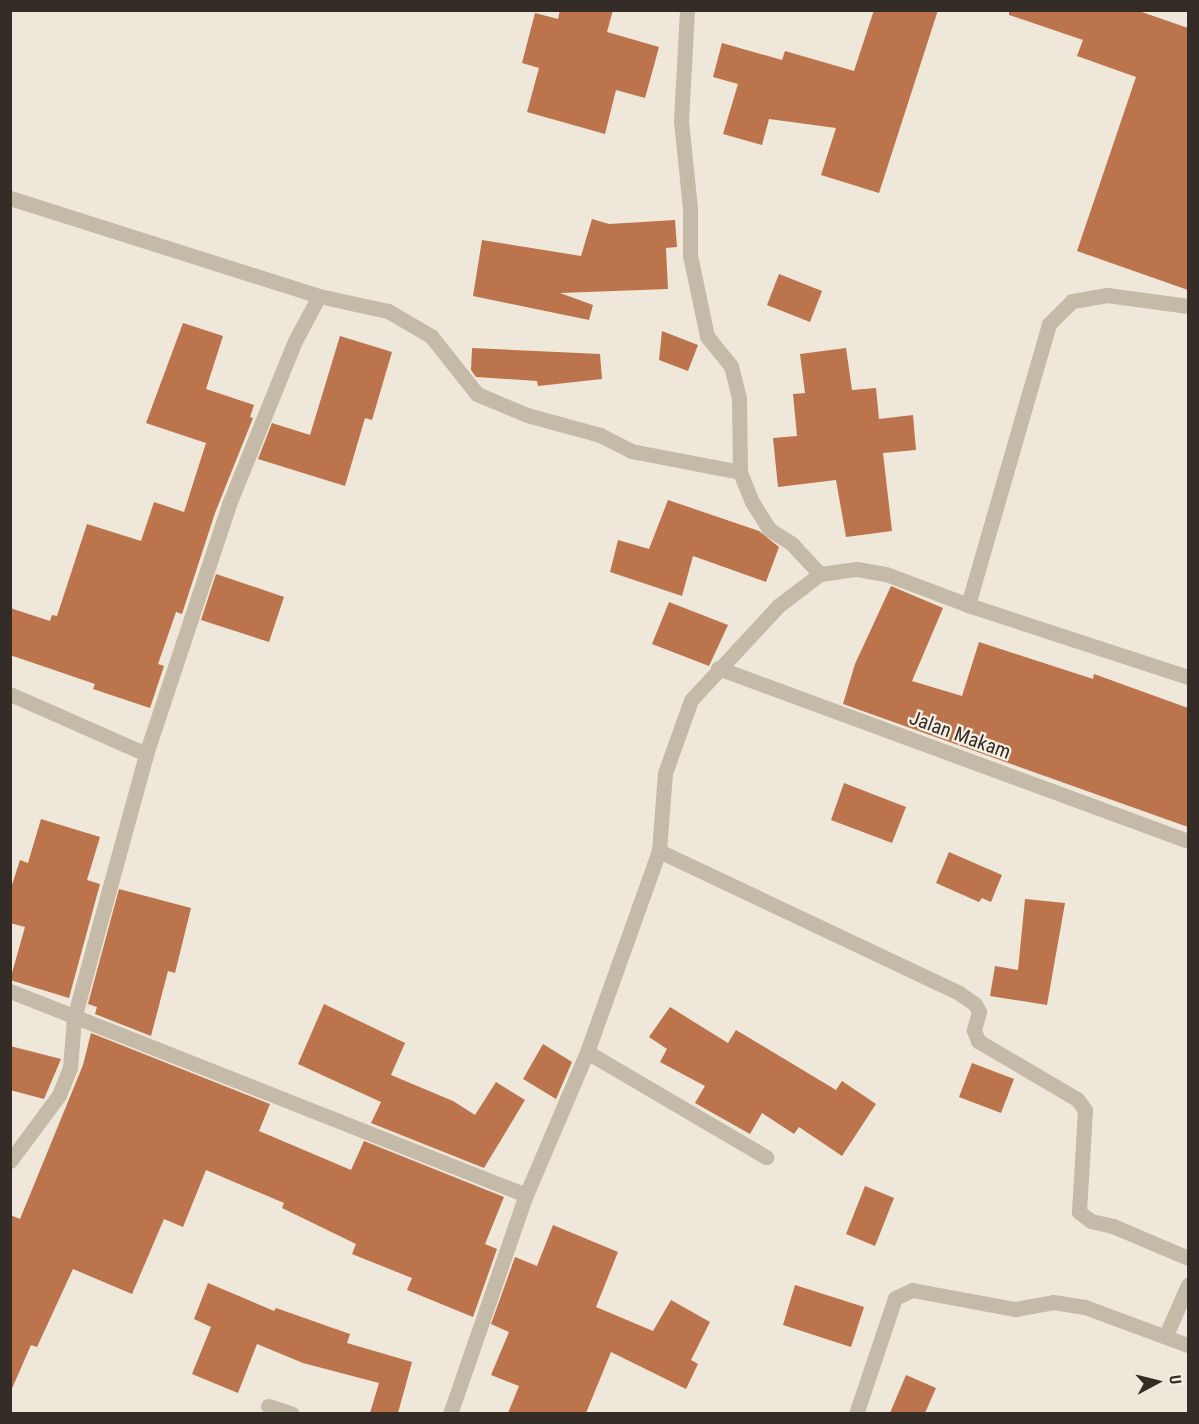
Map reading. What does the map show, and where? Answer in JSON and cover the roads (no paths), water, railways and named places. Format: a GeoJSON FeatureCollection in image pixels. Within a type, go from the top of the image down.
{"type":"FeatureCollection","features":[{"type":"Feature","properties":{"kind":"street"},"geometry":{"type":"LineString","coordinates":[[687,10],[681,121],[690,208],[690,255],[707,336],[731,366],[734,376],[739,398],[740,472],[752,502],[769,529],[791,543],[820,574]]}},
{"type":"Feature","properties":{"kind":"street"},"geometry":{"type":"LineString","coordinates":[[10,198],[319,296],[388,311],[431,336],[477,394],[528,415],[600,435],[631,451],[740,472]]}},
{"type":"Feature","properties":{"kind":"street"},"geometry":{"type":"LineString","coordinates":[[968,604],[1049,324],[1072,301],[1107,295],[1188,306]]}},
{"type":"Feature","properties":{"kind":"street"},"geometry":{"type":"LineString","coordinates":[[10,1161],[59,1095],[70,1068],[74,1018],[146,754],[229,504],[294,341],[319,296]]}},
{"type":"Feature","properties":{"kind":"street"},"geometry":{"type":"LineString","coordinates":[[450,1413],[526,1195],[588,1052],[659,850],[665,773],[691,700],[718,668],[778,606],[820,574],[857,569],[886,574],[968,604],[1188,677]]}},
{"type":"Feature","properties":{"kind":"street","name":"Jalan Makam"},"geometry":{"type":"LineString","coordinates":[[718,668],[1188,841]]}},
{"type":"Feature","properties":{"kind":"street"},"geometry":{"type":"LineString","coordinates":[[10,694],[146,754]]}},
{"type":"Feature","properties":{"kind":"street"},"geometry":{"type":"LineString","coordinates":[[659,850],[959,993],[975,1004],[979,1012],[974,1030],[978,1041],[1077,1099],[1085,1110],[1078,1212],[1091,1221],[1113,1226],[1188,1258]]}},
{"type":"Feature","properties":{"kind":"street"},"geometry":{"type":"LineString","coordinates":[[10,991],[526,1195]]}},
{"type":"Feature","properties":{"kind":"street"},"geometry":{"type":"LineString","coordinates":[[588,1052],[766,1157]]}},
{"type":"Feature","properties":{"kind":"street"},"geometry":{"type":"LineString","coordinates":[[1166,1335],[1188,1285]]}},
{"type":"Feature","properties":{"kind":"street"},"geometry":{"type":"LineString","coordinates":[[856,1413],[895,1298],[912,1290],[1015,1309],[1053,1302],[1085,1307],[1188,1345]]}},
{"type":"Feature","properties":{"kind":"street"},"geometry":{"type":"LineString","coordinates":[[268,1407],[292,1413]]}}]}
